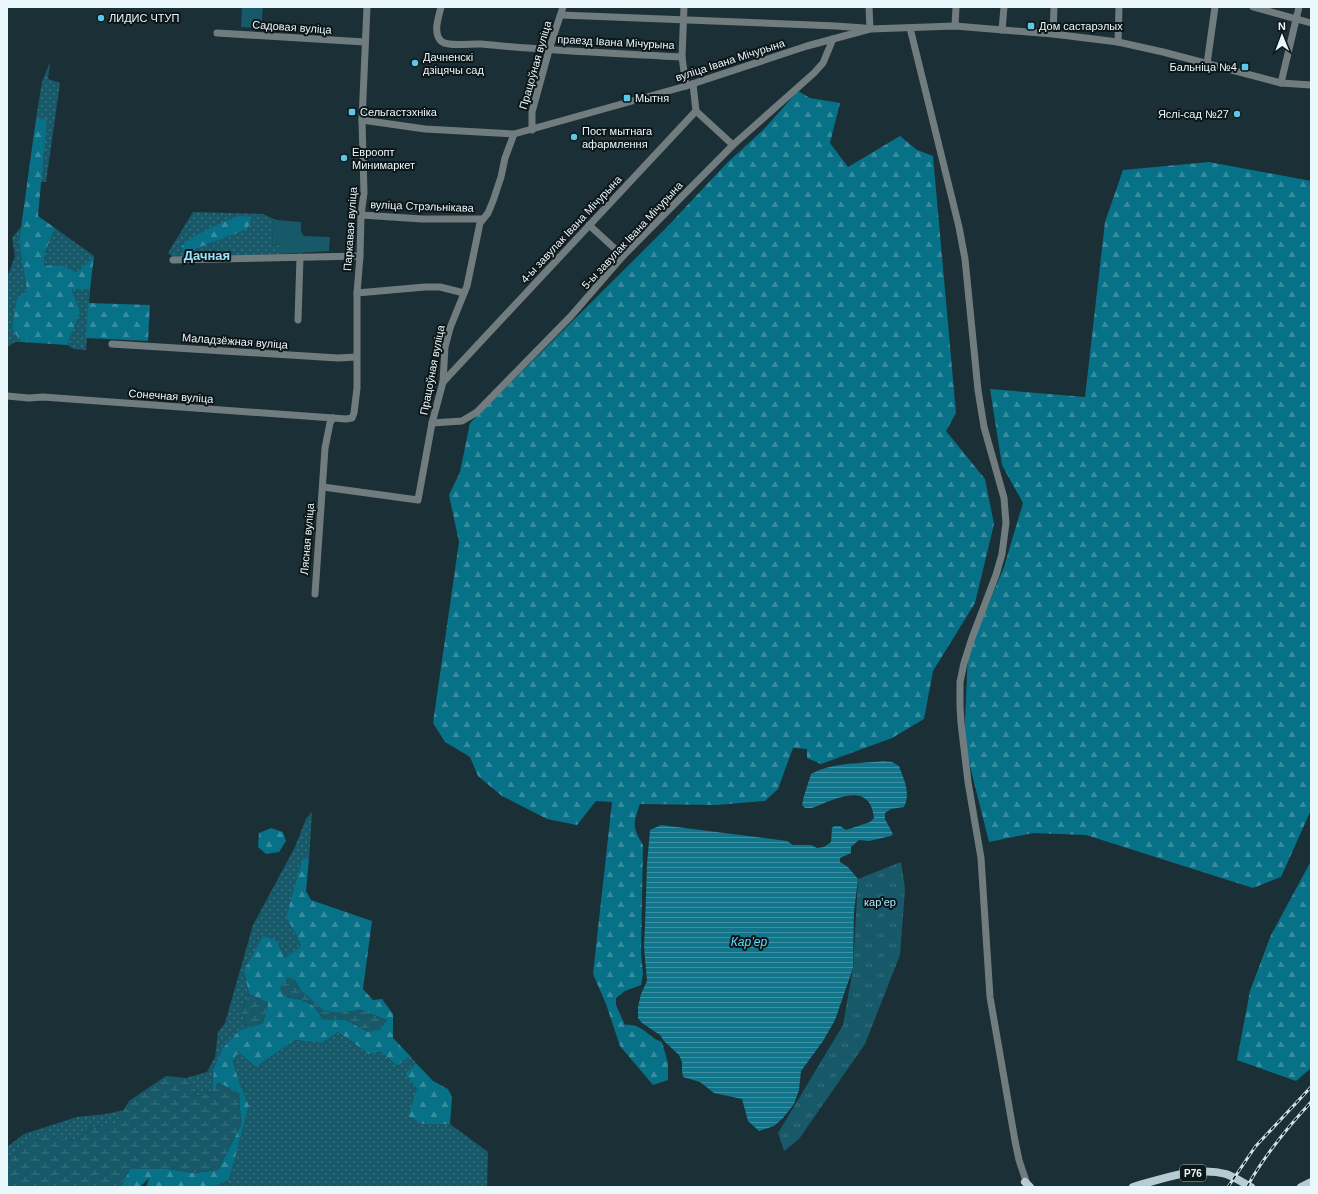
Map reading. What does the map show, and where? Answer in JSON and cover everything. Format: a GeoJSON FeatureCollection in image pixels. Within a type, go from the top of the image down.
{"type":"FeatureCollection","features":[{"type":"Feature","properties":{"kind":"main road","name":"Р76"},"geometry":{"type":"LineString","coordinates":[[1133,1187],[1173,1177],[1205,1172],[1227,1174],[1251,1187]]}},
{"type":"Feature","properties":{"kind":"main road"},"geometry":{"type":"LineString","coordinates":[[1301,1187],[1311,1182]]}},
{"type":"Feature","properties":{"kind":"street","name":"Паркавая вуліца"},"geometry":{"type":"LineString","coordinates":[[356,357],[357,293],[361,215],[364,192],[362,120],[367,7]]}},
{"type":"Feature","properties":{"kind":"street","name":"праезд Івана Мічурына"},"geometry":{"type":"LineString","coordinates":[[441,7],[437,25],[437,33],[440,40],[444,42],[460,45],[473,43],[549,50],[682,57]]}},
{"type":"Feature","properties":{"kind":"street","name":"Працоўная вуліца"},"geometry":{"type":"LineString","coordinates":[[532,130],[532,112],[549,50],[563,7]]}},
{"type":"Feature","properties":{"kind":"street"},"geometry":{"type":"LineString","coordinates":[[684,7],[682,57],[696,111],[733,145]]}},
{"type":"Feature","properties":{"kind":"street"},"geometry":{"type":"LineString","coordinates":[[561,15],[836,26],[870,29],[869,7]]}},
{"type":"Feature","properties":{"kind":"street"},"geometry":{"type":"LineString","coordinates":[[956,7],[956,26]]}},
{"type":"Feature","properties":{"kind":"street"},"geometry":{"type":"LineString","coordinates":[[1002,30],[1004,7]]}},
{"type":"Feature","properties":{"kind":"street"},"geometry":{"type":"LineString","coordinates":[[1053,34],[1054,7]]}},
{"type":"Feature","properties":{"kind":"street"},"geometry":{"type":"LineString","coordinates":[[1118,42],[1119,7]]}},
{"type":"Feature","properties":{"kind":"street"},"geometry":{"type":"LineString","coordinates":[[1207,64],[1215,7]]}},
{"type":"Feature","properties":{"kind":"street"},"geometry":{"type":"LineString","coordinates":[[1253,7],[1311,22]]}},
{"type":"Feature","properties":{"kind":"street"},"geometry":{"type":"LineString","coordinates":[[1281,83],[1299,7]]}},
{"type":"Feature","properties":{"kind":"street","name":"вуліца Івана Мічурына"},"geometry":{"type":"LineString","coordinates":[[362,120],[426,129],[514,134],[689,85],[807,46],[870,29],[956,26],[1053,34],[1118,42],[1281,83],[1311,85]]}},
{"type":"Feature","properties":{"kind":"street"},"geometry":{"type":"LineString","coordinates":[[910,28],[959,227],[965,259],[978,390],[984,427],[1004,498],[1006,523],[1002,554],[996,575],[964,663],[960,682],[960,706],[967,774],[981,858],[990,997],[1015,1141],[1027,1186]]}},
{"type":"Feature","properties":{"kind":"street","name":"Садовая вуліца"},"geometry":{"type":"LineString","coordinates":[[217,33],[365,42]]}},
{"type":"Feature","properties":{"kind":"street","name":"5-ы завулак Івана Мічурына"},"geometry":{"type":"LineString","coordinates":[[432,423],[462,421],[477,412],[571,316],[623,256],[733,145],[823,64],[833,39]]}},
{"type":"Feature","properties":{"kind":"street","name":"4-ы завулак Івана Мічурына"},"geometry":{"type":"LineString","coordinates":[[443,382],[696,111]]}},
{"type":"Feature","properties":{"kind":"street","name":"Працоўная вуліца"},"geometry":{"type":"LineString","coordinates":[[323,487],[418,500],[432,423],[443,382],[445,347],[450,328],[467,286],[482,219],[488,213],[493,201],[501,177],[505,158],[514,134]]}},
{"type":"Feature","properties":{"kind":"street","name":"вуліца Стрэльнікава"},"geometry":{"type":"LineString","coordinates":[[361,215],[422,219],[482,219]]}},
{"type":"Feature","properties":{"kind":"street"},"geometry":{"type":"LineString","coordinates":[[589,225],[623,256]]}},
{"type":"Feature","properties":{"kind":"street"},"geometry":{"type":"LineString","coordinates":[[172,260],[360,256]]}},
{"type":"Feature","properties":{"kind":"street"},"geometry":{"type":"LineString","coordinates":[[298,320],[300,257]]}},
{"type":"Feature","properties":{"kind":"street"},"geometry":{"type":"LineString","coordinates":[[357,293],[440,287],[464,293]]}},
{"type":"Feature","properties":{"kind":"street","name":"Маладзёжная вуліца"},"geometry":{"type":"LineString","coordinates":[[112,344],[338,358],[356,357]]}},
{"type":"Feature","properties":{"kind":"street","name":"Сонечная вуліца"},"geometry":{"type":"LineString","coordinates":[[7,396],[29,398],[43,397],[333,418],[352,418],[357,388],[356,357]]}},
{"type":"Feature","properties":{"kind":"street"},"geometry":{"type":"LineString","coordinates":[[443,368],[451,373]]}},
{"type":"Feature","properties":{"kind":"street","name":"Лясная вуліца"},"geometry":{"type":"LineString","coordinates":[[314,594],[326,442],[330,423],[333,418]]}},
{"type":"Feature","properties":{"kind":"green space"},"geometry":{"type":"Polygon","coordinates":[[[242,7],[263,7],[261,28],[241,27],[242,7]]]}},
{"type":"Feature","properties":{"kind":"green space"},"geometry":{"type":"Polygon","coordinates":[[[50,62],[48,79],[60,83],[46,182],[40,182],[47,119],[36,119],[42,82],[50,62]]]}},
{"type":"Feature","properties":{"kind":"green space"},"geometry":{"type":"Polygon","coordinates":[[[798,91],[810,98],[840,103],[830,143],[848,167],[900,136],[917,150],[933,156],[956,413],[946,431],[985,479],[994,524],[975,603],[933,671],[924,719],[892,738],[821,764],[807,758],[807,749],[793,748],[778,789],[765,801],[716,805],[640,804],[635,821],[635,829],[643,845],[641,954],[643,974],[641,985],[625,991],[616,998],[616,1005],[625,1025],[641,1028],[662,1042],[668,1063],[668,1080],[653,1085],[620,1046],[606,1004],[593,974],[612,802],[596,801],[577,825],[547,819],[502,796],[478,776],[470,757],[445,742],[433,723],[459,542],[449,495],[460,472],[470,423],[666,228],[726,164],[765,128],[798,91]]]}},
{"type":"Feature","properties":{"kind":"green space"},"geometry":{"type":"Polygon","coordinates":[[[36,119],[47,119],[38,216],[55,228],[45,252],[44,266],[61,265],[77,272],[94,256],[90,289],[71,289],[80,312],[67,345],[21,342],[12,329],[17,298],[27,291],[19,242],[36,119]]]}},
{"type":"Feature","properties":{"kind":"green space"},"geometry":{"type":"Polygon","coordinates":[[[1209,162],[1311,181],[1311,810],[1281,877],[1253,888],[1086,835],[1033,833],[989,842],[964,742],[968,653],[1004,567],[1023,503],[1002,465],[990,389],[1085,397],[1105,222],[1123,170],[1209,162]]]}},
{"type":"Feature","properties":{"kind":"green space"},"geometry":{"type":"Polygon","coordinates":[[[193,212],[263,214],[274,219],[272,244],[282,245],[282,254],[173,257],[168,253],[193,212]]]}},
{"type":"Feature","properties":{"kind":"green space"},"geometry":{"type":"Polygon","coordinates":[[[241,216],[249,217],[251,221],[247,229],[189,251],[183,251],[182,247],[200,233],[218,224],[241,216]]]}},
{"type":"Feature","properties":{"kind":"green space"},"geometry":{"type":"Polygon","coordinates":[[[274,219],[301,222],[301,232],[304,236],[330,237],[329,251],[282,254],[281,245],[272,244],[274,219]]]}},
{"type":"Feature","properties":{"kind":"green space"},"geometry":{"type":"Polygon","coordinates":[[[21,227],[19,242],[27,291],[12,329],[21,342],[15,342],[7,347],[7,278],[15,256],[12,238],[21,227]]]}},
{"type":"Feature","properties":{"kind":"green space"},"geometry":{"type":"Polygon","coordinates":[[[55,228],[94,256],[77,272],[61,265],[44,267],[45,252],[55,228]]]}},
{"type":"Feature","properties":{"kind":"green space"},"geometry":{"type":"Polygon","coordinates":[[[71,289],[90,289],[86,350],[74,349],[67,345],[71,332],[71,289]]]}},
{"type":"Feature","properties":{"kind":"green space"},"geometry":{"type":"Polygon","coordinates":[[[88,303],[150,305],[148,341],[86,338],[88,303]]]}},
{"type":"Feature","properties":{"kind":"green space"},"geometry":{"type":"Polygon","coordinates":[[[312,812],[309,859],[303,858],[295,932],[301,946],[285,958],[276,940],[244,971],[249,994],[241,1011],[248,1028],[240,1030],[214,1068],[212,1092],[196,1096],[186,1078],[207,1072],[215,1057],[218,1032],[225,1023],[253,925],[295,847],[306,819],[312,812]]]}},
{"type":"Feature","properties":{"kind":"green space"},"geometry":{"type":"Polygon","coordinates":[[[271,828],[283,832],[286,841],[279,852],[266,854],[258,847],[259,833],[271,828]]]}},
{"type":"Feature","properties":{"kind":"green space"},"geometry":{"type":"Polygon","coordinates":[[[303,858],[309,859],[306,891],[311,900],[372,921],[363,989],[373,1000],[382,999],[393,1014],[393,1038],[410,1056],[397,1066],[381,1052],[369,1054],[338,1032],[322,1043],[295,1040],[256,1067],[238,1052],[233,1060],[238,1079],[249,1106],[229,1180],[212,1187],[146,1187],[149,1178],[140,1187],[121,1187],[130,1169],[168,1169],[194,1173],[218,1170],[241,1125],[239,1093],[212,1092],[214,1068],[223,1048],[240,1030],[263,1023],[268,1003],[249,994],[244,971],[263,936],[276,940],[285,958],[301,946],[286,917],[303,858]],[[294,979],[284,997],[307,1002],[316,1008],[322,1019],[346,1020],[367,1031],[387,1020],[361,1010],[337,1013],[324,1011],[301,991],[294,979]]]}},
{"type":"Feature","properties":{"kind":"green space"},"geometry":{"type":"Polygon","coordinates":[[[1311,861],[1311,1068],[1296,1081],[1237,1060],[1250,991],[1271,935],[1311,861]]]}},
{"type":"Feature","properties":{"kind":"green space","name":"карʼер"},"geometry":{"type":"Polygon","coordinates":[[[901,862],[905,889],[900,955],[865,1044],[799,1139],[784,1151],[778,1133],[843,1025],[853,968],[858,879],[901,862]]]}},
{"type":"Feature","properties":{"kind":"green space"},"geometry":{"type":"Polygon","coordinates":[[[288,977],[294,979],[301,991],[324,1011],[337,1013],[361,1010],[387,1020],[380,1030],[367,1032],[346,1020],[322,1019],[312,1004],[302,1000],[284,997],[280,988],[288,977]]]}},
{"type":"Feature","properties":{"kind":"green space"},"geometry":{"type":"Polygon","coordinates":[[[249,994],[268,1003],[263,1023],[248,1028],[241,1011],[249,994]]]}},
{"type":"Feature","properties":{"kind":"green space"},"geometry":{"type":"Polygon","coordinates":[[[338,1032],[369,1054],[381,1052],[397,1066],[410,1056],[416,1063],[405,1074],[417,1089],[423,1124],[450,1124],[488,1152],[487,1187],[212,1187],[229,1180],[249,1106],[238,1079],[233,1059],[238,1052],[256,1067],[295,1040],[322,1043],[338,1032]]]}},
{"type":"Feature","properties":{"kind":"green space"},"geometry":{"type":"Polygon","coordinates":[[[416,1063],[433,1081],[448,1089],[452,1097],[450,1124],[423,1124],[408,1116],[417,1089],[405,1074],[416,1063]]]}},
{"type":"Feature","properties":{"kind":"green space"},"geometry":{"type":"Polygon","coordinates":[[[166,1076],[186,1078],[196,1096],[212,1092],[218,1082],[239,1093],[241,1125],[218,1170],[194,1173],[168,1169],[130,1169],[121,1187],[7,1187],[7,1157],[16,1154],[27,1141],[46,1134],[57,1138],[78,1140],[92,1127],[115,1125],[129,1101],[166,1076]]]}},
{"type":"Feature","properties":{"kind":"green space"},"geometry":{"type":"Polygon","coordinates":[[[124,1110],[115,1125],[92,1127],[78,1140],[50,1137],[27,1141],[16,1154],[7,1157],[7,1147],[24,1134],[77,1117],[106,1114],[124,1110]]]}},
{"type":"Feature","properties":{"kind":"water","name":"Карʼер"},"geometry":{"type":"Polygon","coordinates":[[[883,761],[892,762],[899,766],[905,781],[907,797],[904,807],[891,809],[885,813],[885,819],[893,834],[891,836],[869,841],[859,840],[851,847],[851,853],[840,858],[840,862],[848,867],[858,879],[854,912],[853,968],[835,1020],[823,1041],[801,1071],[799,1090],[794,1104],[783,1118],[774,1126],[759,1131],[748,1121],[742,1099],[714,1093],[700,1082],[683,1077],[682,1062],[679,1055],[664,1041],[660,1035],[642,1023],[638,1018],[638,1007],[641,994],[647,981],[644,946],[647,864],[650,830],[661,825],[787,841],[793,845],[811,845],[817,848],[824,847],[831,842],[832,828],[834,826],[840,826],[846,830],[870,822],[874,818],[871,806],[866,799],[858,796],[849,795],[840,797],[812,808],[805,808],[802,805],[811,774],[837,765],[883,761]]]}},
{"type":"Feature","properties":{"kind":"railway"},"geometry":{"type":"LineString","coordinates":[[1228,1187],[1255,1147],[1311,1087]]}},
{"type":"Feature","properties":{"kind":"railway"},"geometry":{"type":"LineString","coordinates":[[1247,1187],[1276,1143],[1311,1102]]}},
{"type":"Feature","properties":{"kind":"place","name":"ЛИДИС ЧТУП"},"geometry":{"type":"Point","coordinates":[101,18]}},
{"type":"Feature","properties":{"kind":"place","name":"Дом састарэлых"},"geometry":{"type":"Point","coordinates":[1031,26]}},
{"type":"Feature","properties":{"kind":"place","name":"Дачненскі дзіцячы сад"},"geometry":{"type":"Point","coordinates":[415,63]}},
{"type":"Feature","properties":{"kind":"place","name":"Бальніца №4"},"geometry":{"type":"Point","coordinates":[1245,67]}},
{"type":"Feature","properties":{"kind":"place","name":"Мытня"},"geometry":{"type":"Point","coordinates":[627,98]}},
{"type":"Feature","properties":{"kind":"place","name":"Сельгастэхніка"},"geometry":{"type":"Point","coordinates":[352,112]}},
{"type":"Feature","properties":{"kind":"place","name":"Яслі-сад №27"},"geometry":{"type":"Point","coordinates":[1237,114]}},
{"type":"Feature","properties":{"kind":"place","name":"Пост мытнага афармлення"},"geometry":{"type":"Point","coordinates":[574,137]}},
{"type":"Feature","properties":{"kind":"place","name":"Евроопт Минимаркет"},"geometry":{"type":"Point","coordinates":[344,158]}},
{"type":"Feature","properties":{"kind":"district","name":"Дачная"},"geometry":{"type":"Point","coordinates":[207,255]}}]}
